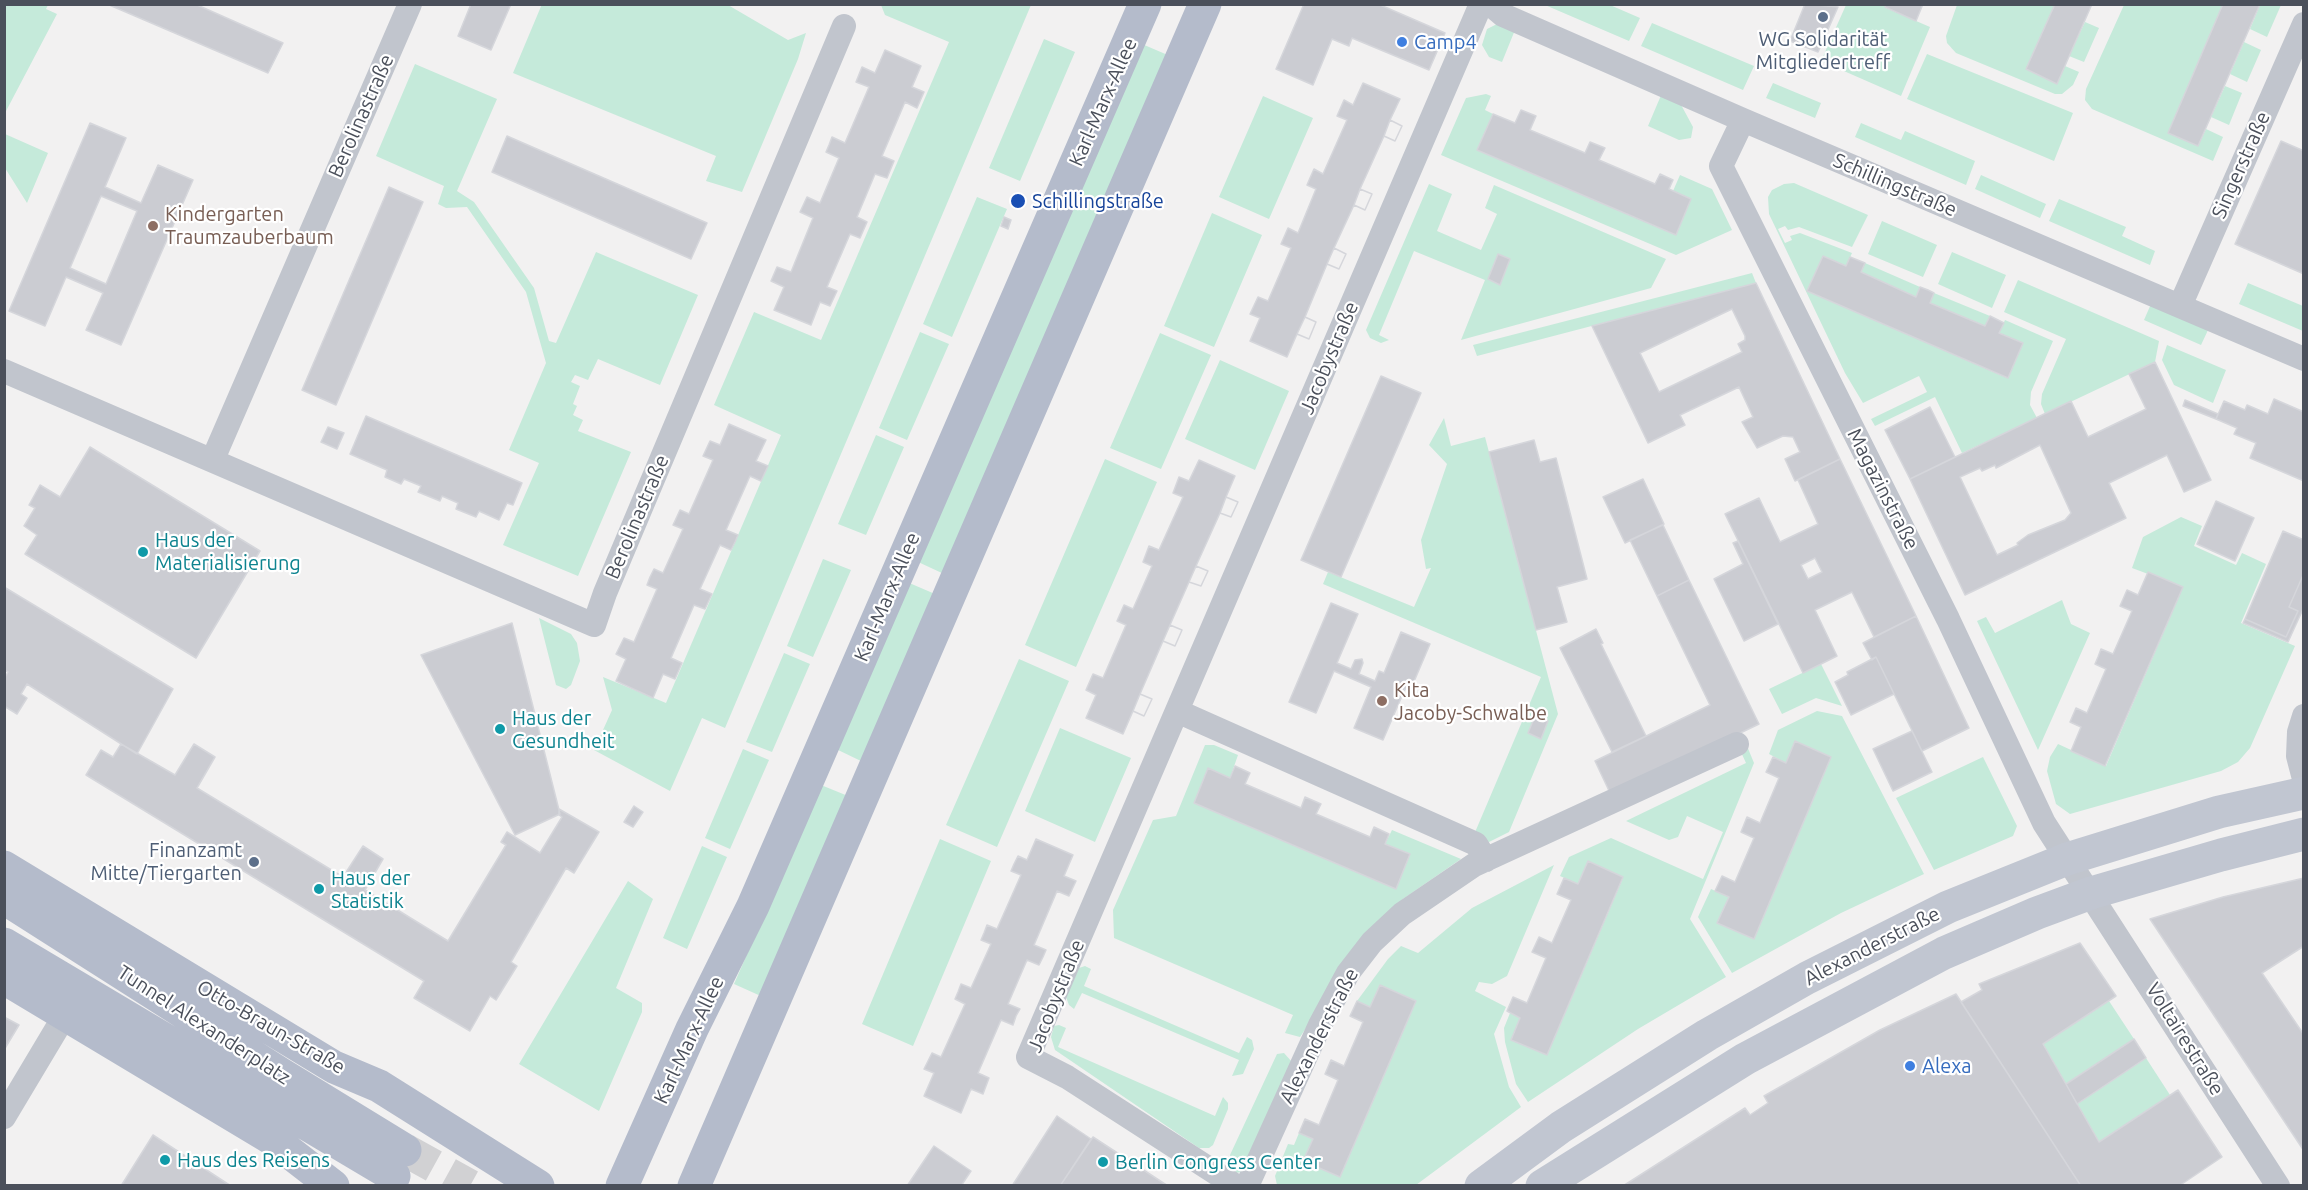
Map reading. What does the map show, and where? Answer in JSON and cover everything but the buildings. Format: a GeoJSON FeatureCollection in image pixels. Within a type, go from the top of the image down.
{"type":"FeatureCollection","features":[{"type":"Feature","properties":{"kind":"main road","name":"Karl-Marx-Allee"},"geometry":{"type":"LineString","coordinates":[[622,1185],[692,1029],[746,924],[1145,4]]}},
{"type":"Feature","properties":{"kind":"main road"},"geometry":{"type":"LineString","coordinates":[[694,1185],[1205,4]]}},
{"type":"Feature","properties":{"kind":"main road","name":"Alexanderstraße"},"geometry":{"type":"LineString","coordinates":[[1481,1185],[1623,1085],[1797,984],[1948,907],[2067,859],[2219,812],[2304,793]]}},
{"type":"Feature","properties":{"kind":"main road","name":"Alexanderstraße"},"geometry":{"type":"LineString","coordinates":[[1542,1185],[1745,1059],[1810,1022],[1944,953],[2037,913],[2091,893],[2221,855],[2304,834]]}},
{"type":"Feature","properties":{"kind":"main road","name":"Otto-Braun-Straße"},"geometry":{"type":"LineString","coordinates":[[4,867],[334,1067],[379,1086],[538,1185]]}},
{"type":"Feature","properties":{"kind":"main road","name":"Tunnel Alexanderplatz"},"geometry":{"type":"LineString","coordinates":[[4,898],[289,1080],[400,1163],[4,944]]}},
{"type":"Feature","properties":{"kind":"main road"},"geometry":{"type":"LineString","coordinates":[[4,978],[271,1138],[333,1185]]}},
{"type":"Feature","properties":{"kind":"street","name":"Berolinastraße"},"geometry":{"type":"LineString","coordinates":[[213,459],[410,4]]}},
{"type":"Feature","properties":{"kind":"street","name":"Jacobystraße"},"geometry":{"type":"LineString","coordinates":[[1236,1185],[1067,1077],[1028,1057],[1481,4]]}},
{"type":"Feature","properties":{"kind":"street","name":"Schillingstraße"},"geometry":{"type":"LineString","coordinates":[[1490,4],[1503,15],[1743,120],[2304,359]]}},
{"type":"Feature","properties":{"kind":"street","name":"Singerstraße"},"geometry":{"type":"LineString","coordinates":[[2180,306],[2304,24]]}},
{"type":"Feature","properties":{"kind":"street","name":"Berolinastraße"},"geometry":{"type":"LineString","coordinates":[[4,371],[213,459],[594,626],[605,593],[844,26]]}},
{"type":"Feature","properties":{"kind":"street","name":"Magazinstraße"},"geometry":{"type":"LineString","coordinates":[[1743,120],[1720,166],[1943,608],[2044,823],[2067,859]]}},
{"type":"Feature","properties":{"kind":"street"},"geometry":{"type":"LineString","coordinates":[[1177,711],[1476,844],[1486,860]]}},
{"type":"Feature","properties":{"kind":"street"},"geometry":{"type":"LineString","coordinates":[[2304,716],[2299,732],[2298,756],[2304,779]]}},
{"type":"Feature","properties":{"kind":"street","name":"Alexanderstraße"},"geometry":{"type":"LineString","coordinates":[[1247,1185],[1316,1034],[1348,973],[1372,942],[1402,914],[1474,865],[1737,744]]}},
{"type":"Feature","properties":{"kind":"street","name":"Voltairestraße"},"geometry":{"type":"LineString","coordinates":[[2067,859],[2278,1185]]}},
{"type":"Feature","properties":{"kind":"street"},"geometry":{"type":"LineString","coordinates":[[4,1117],[65,1016]]}},
{"type":"Feature","properties":{"kind":"green space"},"geometry":{"type":"Polygon","coordinates":[[[542,4],[728,5],[788,40],[806,33],[798,59],[742,192],[706,181],[716,156],[513,73],[542,4]]]}},
{"type":"Feature","properties":{"kind":"green space"},"geometry":{"type":"Polygon","coordinates":[[[4,5],[48,5],[46,9],[57,14],[5,113],[4,5]]]}},
{"type":"Feature","properties":{"kind":"green space"},"geometry":{"type":"Polygon","coordinates":[[[881,5],[1031,5],[725,728],[702,718],[670,791],[594,750],[612,710],[603,677],[666,703],[781,435],[714,405],[754,312],[821,340],[949,42],[885,15],[881,5]]]}},
{"type":"Feature","properties":{"kind":"green space"},"geometry":{"type":"Polygon","coordinates":[[[1545,5],[1610,5],[1640,18],[1629,41],[1545,5]]]}},
{"type":"Feature","properties":{"kind":"green space"},"geometry":{"type":"Polygon","coordinates":[[[1846,5],[1886,5],[1886,8],[1930,27],[1901,96],[1821,61],[1846,5]]]}},
{"type":"Feature","properties":{"kind":"green space"},"geometry":{"type":"Polygon","coordinates":[[[1957,5],[2055,5],[2026,69],[2057,83],[2065,66],[2079,72],[2073,85],[2062,94],[2055,94],[1956,53],[1947,43],[1946,36],[1957,5]]]}},
{"type":"Feature","properties":{"kind":"green space"},"geometry":{"type":"Polygon","coordinates":[[[2124,5],[2223,5],[2168,133],[2198,146],[2206,129],[2223,137],[2213,161],[2092,109],[2085,100],[2086,89],[2124,5]]]}},
{"type":"Feature","properties":{"kind":"green space"},"geometry":{"type":"Polygon","coordinates":[[[2260,5],[2281,5],[2267,37],[2250,29],[2260,5]]]}},
{"type":"Feature","properties":{"kind":"green space"},"geometry":{"type":"Polygon","coordinates":[[[2085,22],[2099,28],[2084,62],[2069,56],[2085,22]]]}},
{"type":"Feature","properties":{"kind":"green space"},"geometry":{"type":"Polygon","coordinates":[[[1652,23],[1754,66],[1743,90],[1641,46],[1652,23]]]}},
{"type":"Feature","properties":{"kind":"green space"},"geometry":{"type":"Polygon","coordinates":[[[1497,24],[1515,30],[1502,62],[1489,57],[1482,45],[1487,29],[1497,24]]]}},
{"type":"Feature","properties":{"kind":"green space"},"geometry":{"type":"Polygon","coordinates":[[[1044,39],[1075,52],[1020,181],[989,168],[1044,39]]]}},
{"type":"Feature","properties":{"kind":"green space"},"geometry":{"type":"Polygon","coordinates":[[[2244,42],[2261,50],[2247,82],[2230,74],[2244,42]]]}},
{"type":"Feature","properties":{"kind":"green space"},"geometry":{"type":"Polygon","coordinates":[[[1142,44],[1170,56],[944,574],[916,561],[1142,44]]]}},
{"type":"Feature","properties":{"kind":"green space"},"geometry":{"type":"Polygon","coordinates":[[[1927,54],[2073,113],[2054,161],[1907,99],[1927,54]]]}},
{"type":"Feature","properties":{"kind":"green space"},"geometry":{"type":"Polygon","coordinates":[[[415,64],[497,99],[457,191],[474,202],[534,288],[549,341],[556,343],[596,252],[698,295],[660,385],[598,359],[588,380],[575,375],[571,382],[580,386],[573,404],[577,406],[573,415],[583,420],[578,431],[631,452],[578,576],[503,545],[539,463],[509,450],[546,363],[526,292],[467,207],[446,208],[438,204],[444,186],[376,156],[415,64]]]}},
{"type":"Feature","properties":{"kind":"green space"},"geometry":{"type":"Polygon","coordinates":[[[1773,83],[1821,103],[1815,118],[1766,98],[1773,83]]]}},
{"type":"Feature","properties":{"kind":"green space"},"geometry":{"type":"Polygon","coordinates":[[[2225,86],[2242,93],[2229,125],[2211,117],[2225,86]]]}},
{"type":"Feature","properties":{"kind":"green space"},"geometry":{"type":"Polygon","coordinates":[[[1662,93],[1679,101],[1693,127],[1691,138],[1679,140],[1648,126],[1662,93]]]}},
{"type":"Feature","properties":{"kind":"green space"},"geometry":{"type":"Polygon","coordinates":[[[1486,94],[1491,96],[1485,110],[1493,114],[1478,150],[1676,235],[1691,199],[1673,191],[1680,175],[1712,189],[1732,230],[1676,255],[1441,155],[1466,98],[1486,94]]]}},
{"type":"Feature","properties":{"kind":"green space"},"geometry":{"type":"Polygon","coordinates":[[[1263,96],[1313,118],[1269,219],[1219,197],[1263,96]]]}},
{"type":"Feature","properties":{"kind":"green space"},"geometry":{"type":"Polygon","coordinates":[[[1861,123],[1901,140],[1905,131],[1975,161],[1966,185],[1855,137],[1861,123]]]}},
{"type":"Feature","properties":{"kind":"green space"},"geometry":{"type":"Polygon","coordinates":[[[5,134],[48,153],[27,203],[5,168],[5,134]]]}},
{"type":"Feature","properties":{"kind":"green space"},"geometry":{"type":"Polygon","coordinates":[[[1981,175],[2046,204],[2040,218],[1975,189],[1981,175]]]}},
{"type":"Feature","properties":{"kind":"green space"},"geometry":{"type":"Polygon","coordinates":[[[1794,183],[1868,215],[1852,247],[1799,227],[1788,230],[1785,226],[1778,229],[1785,243],[1792,240],[1790,236],[1800,233],[1852,253],[1846,266],[1823,256],[1808,291],[2007,378],[2022,343],[1999,333],[2005,320],[2053,341],[2031,392],[2030,405],[2037,418],[1962,453],[1935,397],[1875,426],[1871,419],[1927,392],[1919,376],[1863,403],[1845,373],[1769,214],[1768,197],[1772,190],[1784,184],[1794,183]]]}},
{"type":"Feature","properties":{"kind":"green space"},"geometry":{"type":"Polygon","coordinates":[[[1429,184],[1452,194],[1437,231],[1481,250],[1497,214],[1485,208],[1494,185],[1666,259],[1651,288],[1461,340],[1485,280],[1414,251],[1379,335],[1389,340],[1381,343],[1370,338],[1366,330],[1429,184]]]}},
{"type":"Feature","properties":{"kind":"green space"},"geometry":{"type":"Polygon","coordinates":[[[977,197],[1007,209],[952,337],[923,324],[977,197]]]}},
{"type":"Feature","properties":{"kind":"green space"},"geometry":{"type":"Polygon","coordinates":[[[2059,199],[2126,227],[2122,236],[2155,251],[2150,265],[2049,221],[2059,199]]]}},
{"type":"Feature","properties":{"kind":"green space"},"geometry":{"type":"Polygon","coordinates":[[[1212,213],[1262,235],[1214,347],[1164,326],[1212,213]]]}},
{"type":"Feature","properties":{"kind":"green space"},"geometry":{"type":"Polygon","coordinates":[[[1882,221],[1937,245],[1923,277],[1868,254],[1882,221]]]}},
{"type":"Feature","properties":{"kind":"green space"},"geometry":{"type":"Polygon","coordinates":[[[1952,252],[2006,275],[1992,308],[1938,284],[1952,252]]]}},
{"type":"Feature","properties":{"kind":"green space"},"geometry":{"type":"Polygon","coordinates":[[[1865,263],[1920,287],[1916,297],[1861,272],[1865,263]]]}},
{"type":"Feature","properties":{"kind":"green space"},"geometry":{"type":"Polygon","coordinates":[[[1752,273],[1756,283],[1477,356],[1473,345],[1752,273]]]}},
{"type":"Feature","properties":{"kind":"green space"},"geometry":{"type":"Polygon","coordinates":[[[2018,280],[2159,341],[2155,362],[2045,414],[2041,404],[2042,394],[2066,339],[2004,312],[2018,280]]]}},
{"type":"Feature","properties":{"kind":"green space"},"geometry":{"type":"Polygon","coordinates":[[[2248,283],[2303,306],[2303,331],[2239,304],[2248,283]]]}},
{"type":"Feature","properties":{"kind":"green space"},"geometry":{"type":"Polygon","coordinates":[[[1934,293],[1990,316],[1985,326],[1930,303],[1934,293]]]}},
{"type":"Feature","properties":{"kind":"green space"},"geometry":{"type":"Polygon","coordinates":[[[2151,304],[2209,328],[2201,345],[2144,320],[2151,304]]]}},
{"type":"Feature","properties":{"kind":"green space"},"geometry":{"type":"Polygon","coordinates":[[[920,332],[949,344],[907,440],[879,428],[920,332]]]}},
{"type":"Feature","properties":{"kind":"green space"},"geometry":{"type":"Polygon","coordinates":[[[1160,333],[1211,355],[1161,469],[1110,448],[1160,333]]]}},
{"type":"Feature","properties":{"kind":"green space"},"geometry":{"type":"Polygon","coordinates":[[[2167,345],[2226,370],[2213,403],[2174,385],[2162,360],[2167,345]]]}},
{"type":"Feature","properties":{"kind":"green space"},"geometry":{"type":"Polygon","coordinates":[[[1220,360],[1289,391],[1255,470],[1185,439],[1220,360]]]}},
{"type":"Feature","properties":{"kind":"green space"},"geometry":{"type":"Polygon","coordinates":[[[1444,418],[1451,446],[1485,437],[1558,714],[1509,832],[1489,842],[1473,837],[1541,677],[1323,584],[1328,572],[1414,607],[1431,568],[1426,569],[1421,540],[1447,464],[1429,445],[1444,418]]]}},
{"type":"Feature","properties":{"kind":"green space"},"geometry":{"type":"Polygon","coordinates":[[[876,435],[904,447],[866,535],[838,524],[876,435]]]}},
{"type":"Feature","properties":{"kind":"green space"},"geometry":{"type":"Polygon","coordinates":[[[1105,459],[1157,482],[1076,667],[1025,645],[1105,459]]]}},
{"type":"Feature","properties":{"kind":"green space"},"geometry":{"type":"Polygon","coordinates":[[[2181,517],[2202,526],[2194,546],[2236,565],[2242,553],[2266,564],[2241,623],[2295,646],[2250,748],[2238,762],[2221,771],[2070,814],[2056,804],[2047,771],[2050,757],[2058,744],[2106,766],[2183,587],[2132,568],[2143,537],[2181,517]]]}},
{"type":"Feature","properties":{"kind":"green space"},"geometry":{"type":"Polygon","coordinates":[[[823,559],[851,570],[813,657],[787,646],[823,559]]]}},
{"type":"Feature","properties":{"kind":"green space"},"geometry":{"type":"Polygon","coordinates":[[[907,582],[935,594],[863,762],[836,749],[907,582]]]}},
{"type":"Feature","properties":{"kind":"green space"},"geometry":{"type":"Polygon","coordinates":[[[2062,600],[2071,624],[2090,633],[2038,750],[1977,621],[1986,617],[1995,633],[2062,600]]]}},
{"type":"Feature","properties":{"kind":"green space"},"geometry":{"type":"Polygon","coordinates":[[[539,618],[571,634],[577,643],[580,661],[571,685],[566,689],[556,685],[539,618]]]}},
{"type":"Feature","properties":{"kind":"green space"},"geometry":{"type":"Polygon","coordinates":[[[784,653],[810,664],[772,752],[746,742],[784,653]]]}},
{"type":"Feature","properties":{"kind":"green space"},"geometry":{"type":"Polygon","coordinates":[[[1019,659],[1069,681],[997,847],[946,825],[1019,659]]]}},
{"type":"Feature","properties":{"kind":"green space"},"geometry":{"type":"Polygon","coordinates":[[[1821,664],[1842,706],[1816,698],[1782,714],[1769,689],[1821,664]]]}},
{"type":"Feature","properties":{"kind":"green space"},"geometry":{"type":"Polygon","coordinates":[[[1817,711],[1842,716],[1924,874],[1841,913],[1732,973],[1698,917],[1711,889],[1729,897],[1718,923],[1754,938],[1831,757],[1796,742],[1786,763],[1769,754],[1778,730],[1817,711]]]}},
{"type":"Feature","properties":{"kind":"green space"},"geometry":{"type":"Polygon","coordinates":[[[1060,728],[1131,758],[1095,842],[1025,811],[1060,728]]]}},
{"type":"Feature","properties":{"kind":"green space"},"geometry":{"type":"Polygon","coordinates":[[[1205,745],[1214,745],[1238,755],[1230,778],[1208,769],[1194,803],[1396,888],[1410,855],[1385,844],[1392,830],[1461,859],[1403,899],[1378,921],[1300,1037],[1285,1033],[1293,1015],[1114,938],[1113,910],[1153,820],[1176,816],[1205,745]]]}},
{"type":"Feature","properties":{"kind":"green space"},"geometry":{"type":"Polygon","coordinates":[[[1747,746],[1754,763],[1690,919],[1726,977],[1638,1029],[1528,1102],[1516,1084],[1505,1042],[1504,1028],[1510,1013],[1520,1018],[1511,1040],[1547,1055],[1623,878],[1588,862],[1578,884],[1560,876],[1569,857],[1611,838],[1703,879],[1723,832],[1687,816],[1678,837],[1669,840],[1626,821],[1746,763],[1740,750],[1747,746]]]}},
{"type":"Feature","properties":{"kind":"green space"},"geometry":{"type":"Polygon","coordinates":[[[743,749],[769,760],[730,849],[705,838],[743,749]]]}},
{"type":"Feature","properties":{"kind":"green space"},"geometry":{"type":"Polygon","coordinates":[[[1983,757],[2017,826],[2013,836],[1934,870],[1896,798],[1983,757]]]}},
{"type":"Feature","properties":{"kind":"green space"},"geometry":{"type":"Polygon","coordinates":[[[821,785],[848,796],[763,997],[734,984],[821,785]]]}},
{"type":"Feature","properties":{"kind":"green space"},"geometry":{"type":"Polygon","coordinates":[[[940,839],[991,861],[913,1046],[862,1024],[940,839]]]}},
{"type":"Feature","properties":{"kind":"green space"},"geometry":{"type":"Polygon","coordinates":[[[702,846],[727,857],[687,949],[663,938],[702,846]]]}},
{"type":"Feature","properties":{"kind":"green space"},"geometry":{"type":"Polygon","coordinates":[[[1554,865],[1507,976],[1492,984],[1479,982],[1475,991],[1506,1007],[1494,1034],[1509,1087],[1521,1107],[1416,1185],[1277,1185],[1275,1176],[1288,1144],[1294,1145],[1299,1133],[1313,1139],[1303,1161],[1340,1176],[1416,1001],[1380,985],[1370,1007],[1357,1001],[1388,959],[1401,946],[1418,953],[1472,908],[1554,865]]]}},
{"type":"Feature","properties":{"kind":"green space"},"geometry":{"type":"Polygon","coordinates":[[[628,881],[653,899],[616,988],[642,1003],[642,1012],[599,1111],[519,1064],[628,881]]]}},
{"type":"Feature","properties":{"kind":"green space"},"geometry":{"type":"Polygon","coordinates":[[[1085,966],[1091,969],[1084,986],[1239,1053],[1247,1037],[1252,1040],[1254,1049],[1243,1074],[1232,1076],[1239,1060],[1082,993],[1074,1009],[1069,1005],[1066,997],[1079,968],[1085,966]]]}},
{"type":"Feature","properties":{"kind":"green space"},"geometry":{"type":"Polygon","coordinates":[[[2109,1001],[2134,1039],[2066,1084],[2043,1044],[2109,1001]]]}},
{"type":"Feature","properties":{"kind":"green space"},"geometry":{"type":"Polygon","coordinates":[[[1059,1025],[1066,1028],[1058,1047],[1215,1116],[1223,1097],[1228,1103],[1228,1109],[1213,1145],[1209,1148],[1199,1148],[1055,1050],[1051,1037],[1054,1026],[1059,1025]]]}},
{"type":"Feature","properties":{"kind":"green space"},"geometry":{"type":"Polygon","coordinates":[[[1284,1053],[1292,1062],[1241,1172],[1236,1173],[1230,1155],[1277,1054],[1284,1053]]]}},
{"type":"Feature","properties":{"kind":"green space"},"geometry":{"type":"Polygon","coordinates":[[[2146,1058],[2170,1095],[2099,1142],[2077,1104],[2146,1058]]]}},
{"type":"Feature","properties":{"kind":"tunnel"},"geometry":{"type":"LineString","coordinates":[[405,1150],[470,1186]]}},
{"type":"Feature","properties":{"kind":"place","name":"WG Solidarität Mitgliedertreff"},"geometry":{"type":"Point","coordinates":[1823,17]}},
{"type":"Feature","properties":{"kind":"place","name":"Camp4"},"geometry":{"type":"Point","coordinates":[1402,42]}},
{"type":"Feature","properties":{"kind":"place","name":"Schillingstraße"},"geometry":{"type":"Point","coordinates":[1018,201]}},
{"type":"Feature","properties":{"kind":"place","name":"Kindergarten Traumzauberbaum"},"geometry":{"type":"Point","coordinates":[153,226]}},
{"type":"Feature","properties":{"kind":"place","name":"Haus der Materialisierung"},"geometry":{"type":"Point","coordinates":[143,552]}},
{"type":"Feature","properties":{"kind":"place","name":"Kita Jacoby-Schwalbe"},"geometry":{"type":"Point","coordinates":[1382,701]}},
{"type":"Feature","properties":{"kind":"place","name":"Haus der Gesundheit"},"geometry":{"type":"Point","coordinates":[500,729]}},
{"type":"Feature","properties":{"kind":"place","name":"Finanzamt Mitte/Tiergarten"},"geometry":{"type":"Point","coordinates":[254,862]}},
{"type":"Feature","properties":{"kind":"place","name":"Haus der Statistik"},"geometry":{"type":"Point","coordinates":[319,889]}},
{"type":"Feature","properties":{"kind":"place","name":"Alexa"},"geometry":{"type":"Point","coordinates":[1910,1066]}},
{"type":"Feature","properties":{"kind":"place","name":"Haus des Reisens"},"geometry":{"type":"Point","coordinates":[165,1160]}},
{"type":"Feature","properties":{"kind":"place","name":"Berlin Congress Center"},"geometry":{"type":"Point","coordinates":[1103,1162]}}]}
